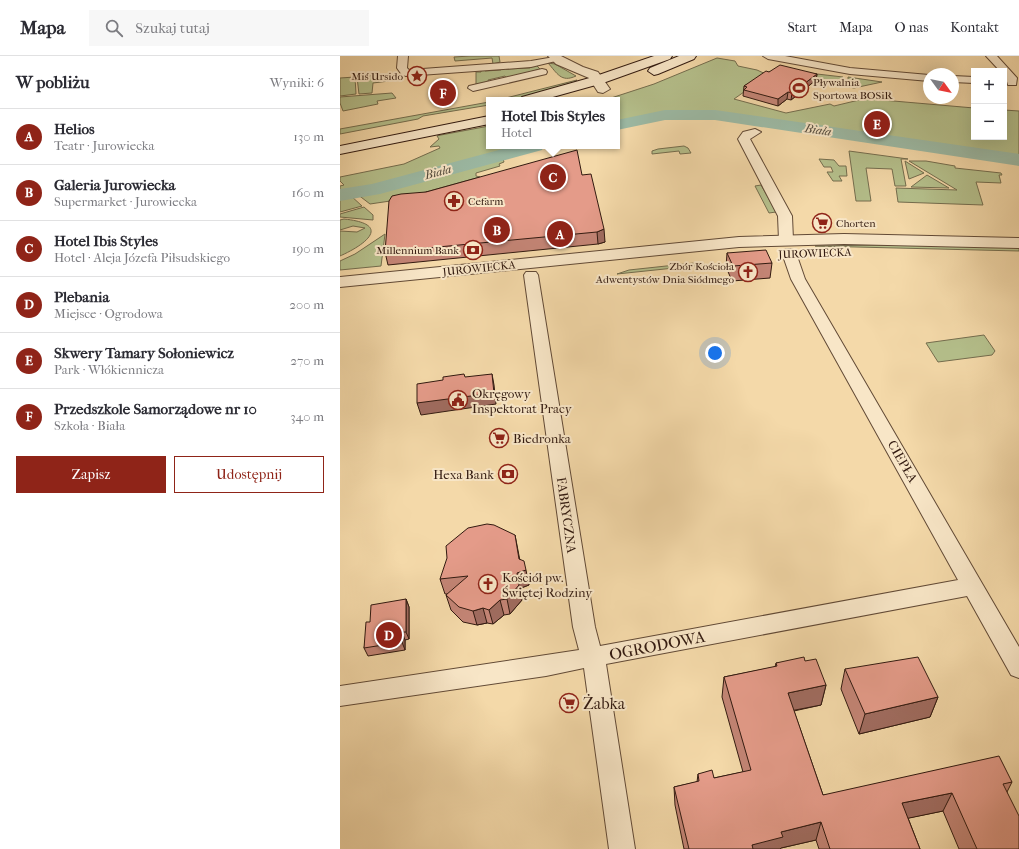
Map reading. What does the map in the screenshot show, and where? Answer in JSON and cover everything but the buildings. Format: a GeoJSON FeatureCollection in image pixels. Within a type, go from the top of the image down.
{"type":"FeatureCollection","features":[{"type":"Feature","properties":{"kind":"street"},"geometry":{"type":"LineString","coordinates":[[403,56],[402,68],[406,74],[473,68],[503,61],[537,63],[555,57],[579,70],[584,75],[600,84]]}},
{"type":"Feature","properties":{"kind":"street"},"geometry":{"type":"LineString","coordinates":[[572,97],[666,56]]}},
{"type":"Feature","properties":{"kind":"street"},"geometry":{"type":"LineString","coordinates":[[541,97],[636,78],[690,56]]}},
{"type":"Feature","properties":{"kind":"street"},"geometry":{"type":"LineString","coordinates":[[768,56],[923,77]]}},
{"type":"Feature","properties":{"kind":"street"},"geometry":{"type":"LineString","coordinates":[[992,56],[1012,78],[1012,83]]}},
{"type":"Feature","properties":{"kind":"street"},"geometry":{"type":"LineString","coordinates":[[473,68],[474,91],[544,72],[537,63]]}},
{"type":"Feature","properties":{"kind":"street"},"geometry":{"type":"LineString","coordinates":[[959,79],[971,80]]}},
{"type":"Feature","properties":{"kind":"street"},"geometry":{"type":"LineString","coordinates":[[340,138],[486,110]]}},
{"type":"Feature","properties":{"kind":"street"},"geometry":{"type":"LineString","coordinates":[[340,150],[486,121]]}},
{"type":"Feature","properties":{"kind":"street","name":"CIEPŁA"},"geometry":{"type":"LineString","coordinates":[[755,132],[747,134],[744,139],[785,216],[784,231],[798,279],[1019,668]]}},
{"type":"Feature","properties":{"kind":"street"},"geometry":{"type":"LineString","coordinates":[[778,202],[792,201]]}},
{"type":"Feature","properties":{"kind":"street","name":"JUROWIECKA"},"geometry":{"type":"LineString","coordinates":[[340,295],[369,286],[530,269],[615,261],[703,258],[788,246],[876,239],[1019,243]]}},
{"type":"Feature","properties":{"kind":"street","name":"JUROWIECKA"},"geometry":{"type":"LineString","coordinates":[[788,246],[1019,255]]}},
{"type":"Feature","properties":{"kind":"street","name":"FABRYCZNA"},"geometry":{"type":"LineString","coordinates":[[530,269],[584,627],[593,658],[622,849]]}},
{"type":"Feature","properties":{"kind":"street","name":"JUROWIECKA"},"geometry":{"type":"LineString","coordinates":[[340,282],[369,286]]}},
{"type":"Feature","properties":{"kind":"street","name":"OGRODOWA"},"geometry":{"type":"LineString","coordinates":[[340,696],[593,658],[787,620],[973,586]]}},
{"type":"Feature","properties":{"kind":"green space"},"geometry":{"type":"Polygon","coordinates":[[[499,56],[500,62],[493,64],[492,58],[455,61],[454,57],[499,56]]]}},
{"type":"Feature","properties":{"kind":"green space"},"geometry":{"type":"Polygon","coordinates":[[[717,58],[735,61],[738,66],[757,70],[768,75],[734,99],[786,113],[830,104],[834,106],[880,95],[877,93],[882,92],[882,100],[971,108],[971,140],[1007,140],[1007,110],[1019,111],[1019,158],[715,115],[665,115],[620,124],[620,97],[614,97],[654,84],[717,58]]]}},
{"type":"Feature","properties":{"kind":"green space"},"geometry":{"type":"Polygon","coordinates":[[[548,63],[555,64],[576,76],[571,78],[563,78],[548,63]]]}},
{"type":"Feature","properties":{"kind":"green space"},"geometry":{"type":"Polygon","coordinates":[[[529,65],[536,65],[540,69],[507,79],[505,76],[488,80],[489,83],[476,86],[476,72],[481,72],[481,69],[484,69],[485,71],[501,70],[501,68],[505,67],[506,69],[530,68],[529,65]]]}},
{"type":"Feature","properties":{"kind":"green space"},"geometry":{"type":"Polygon","coordinates":[[[390,74],[389,81],[373,83],[372,93],[359,94],[357,77],[390,74]]]}},
{"type":"Feature","properties":{"kind":"green space"},"geometry":{"type":"Polygon","coordinates":[[[817,74],[843,77],[844,87],[810,79],[817,74]]]}},
{"type":"Feature","properties":{"kind":"green space"},"geometry":{"type":"Polygon","coordinates":[[[355,77],[356,94],[340,96],[340,78],[355,77]]]}},
{"type":"Feature","properties":{"kind":"green space"},"geometry":{"type":"Polygon","coordinates":[[[848,77],[882,82],[854,88],[849,87],[848,77]]]}},
{"type":"Feature","properties":{"kind":"green space"},"geometry":{"type":"Polygon","coordinates":[[[577,80],[575,82],[537,94],[522,97],[510,97],[577,80]]]}},
{"type":"Feature","properties":{"kind":"green space"},"geometry":{"type":"Polygon","coordinates":[[[392,93],[396,98],[377,101],[378,104],[343,111],[340,103],[340,97],[392,93]]]}},
{"type":"Feature","properties":{"kind":"green space"},"geometry":{"type":"Polygon","coordinates":[[[486,103],[486,106],[423,116],[418,119],[340,134],[340,129],[486,103]]]}},
{"type":"Feature","properties":{"kind":"green space"},"geometry":{"type":"Polygon","coordinates":[[[486,127],[486,149],[522,149],[380,186],[340,193],[340,186],[344,185],[340,181],[340,177],[404,164],[440,148],[439,146],[430,147],[439,139],[437,136],[486,127]]]}},
{"type":"Feature","properties":{"kind":"green space"},"geometry":{"type":"Polygon","coordinates":[[[684,146],[688,148],[691,153],[680,154],[679,151],[652,154],[652,151],[658,149],[684,146]]]}},
{"type":"Feature","properties":{"kind":"green space"},"geometry":{"type":"Polygon","coordinates":[[[849,151],[908,159],[901,159],[906,186],[895,186],[892,169],[866,168],[871,201],[856,201],[849,151]]]}},
{"type":"Feature","properties":{"kind":"green space"},"geometry":{"type":"Polygon","coordinates":[[[502,156],[504,162],[499,164],[500,166],[476,173],[476,176],[480,177],[397,200],[370,204],[357,194],[410,183],[502,156]]]}},
{"type":"Feature","properties":{"kind":"green space"},"geometry":{"type":"Polygon","coordinates":[[[819,159],[834,160],[839,166],[846,166],[847,176],[839,176],[842,181],[833,181],[827,172],[833,172],[831,167],[824,167],[819,159]]]}},
{"type":"Feature","properties":{"kind":"green space"},"geometry":{"type":"Polygon","coordinates":[[[905,161],[924,173],[909,179],[905,161]]]}},
{"type":"Feature","properties":{"kind":"green space"},"geometry":{"type":"Polygon","coordinates":[[[909,161],[926,161],[955,166],[955,168],[1001,173],[1002,175],[999,175],[1001,183],[976,182],[983,205],[898,202],[896,188],[957,190],[909,161]]]}},
{"type":"Feature","properties":{"kind":"green space"},"geometry":{"type":"Polygon","coordinates":[[[927,175],[949,188],[911,187],[927,175]]]}},
{"type":"Feature","properties":{"kind":"green space"},"geometry":{"type":"Polygon","coordinates":[[[761,185],[776,212],[769,213],[755,186],[761,185]]]}},
{"type":"Feature","properties":{"kind":"green space"},"geometry":{"type":"Polygon","coordinates":[[[350,195],[362,206],[340,212],[340,197],[350,195]]]}},
{"type":"Feature","properties":{"kind":"green space"},"geometry":{"type":"Polygon","coordinates":[[[364,207],[373,215],[373,220],[340,217],[340,214],[364,207]]]}},
{"type":"Feature","properties":{"kind":"green space"},"geometry":{"type":"Polygon","coordinates":[[[344,219],[367,225],[371,230],[370,235],[359,246],[340,256],[340,231],[357,232],[365,228],[353,226],[340,230],[340,220],[344,219]]]}},
{"type":"Feature","properties":{"kind":"green space"},"geometry":{"type":"Polygon","coordinates":[[[385,234],[381,266],[340,270],[340,261],[355,254],[385,234]]]}},
{"type":"Feature","properties":{"kind":"green space"},"geometry":{"type":"Polygon","coordinates":[[[947,244],[1019,247],[1019,251],[815,246],[947,244]]]}},
{"type":"Feature","properties":{"kind":"green space"},"geometry":{"type":"Polygon","coordinates":[[[694,263],[703,265],[617,274],[629,270],[694,263]]]}},
{"type":"Feature","properties":{"kind":"green space"},"geometry":{"type":"Polygon","coordinates":[[[984,335],[995,351],[992,355],[938,362],[926,343],[984,335]]]}},
{"type":"Feature","properties":{"kind":"waterway","name":"Biała"},"geometry":{"type":"LineString","coordinates":[[620,124],[665,115],[715,115],[1019,160]]}},
{"type":"Feature","properties":{"kind":"waterway","name":"Biała"},"geometry":{"type":"LineString","coordinates":[[340,195],[373,190],[524,149]]}},
{"type":"Feature","properties":{"kind":"place","name":"Miś Ursido"},"geometry":{"type":"Point","coordinates":[417,76]}},
{"type":"Feature","properties":{"kind":"place","name":"Pływalnia Sportowa BOSiR"},"geometry":{"type":"Point","coordinates":[799,88]}},
{"type":"Feature","properties":{"kind":"place","name":"Przedszkole Samorządowe nr 10"},"geometry":{"type":"Point","coordinates":[443,93]}},
{"type":"Feature","properties":{"kind":"place","name":"Skwery Tamary Sołoniewicz"},"geometry":{"type":"Point","coordinates":[877,124]}},
{"type":"Feature","properties":{"kind":"place","name":"Hotel Ibis Styles"},"geometry":{"type":"Point","coordinates":[553,177]}},
{"type":"Feature","properties":{"kind":"place","name":"Cefarm"},"geometry":{"type":"Point","coordinates":[454,201]}},
{"type":"Feature","properties":{"kind":"place","name":"Chorten"},"geometry":{"type":"Point","coordinates":[822,223]}},
{"type":"Feature","properties":{"kind":"place","name":"Galeria Jurowiecka"},"geometry":{"type":"Point","coordinates":[497,230]}},
{"type":"Feature","properties":{"kind":"place","name":"Helios"},"geometry":{"type":"Point","coordinates":[560,234]}},
{"type":"Feature","properties":{"kind":"place","name":"Millennium Bank"},"geometry":{"type":"Point","coordinates":[473,250]}},
{"type":"Feature","properties":{"kind":"place","name":"Zbór Kościoła Adwentystów Dnia Siódmego"},"geometry":{"type":"Point","coordinates":[748,272]}},
{"type":"Feature","properties":{"kind":"place","name":"Okręgowy Inspektorat Pracy"},"geometry":{"type":"Point","coordinates":[458,400]}},
{"type":"Feature","properties":{"kind":"place","name":"Biedronka"},"geometry":{"type":"Point","coordinates":[499,438]}},
{"type":"Feature","properties":{"kind":"place","name":"Hexa Bank"},"geometry":{"type":"Point","coordinates":[508,474]}},
{"type":"Feature","properties":{"kind":"place","name":"Kościół pw. Świętej Rodziny"},"geometry":{"type":"Point","coordinates":[488,584]}},
{"type":"Feature","properties":{"kind":"place","name":"Plebania"},"geometry":{"type":"Point","coordinates":[389,635]}},
{"type":"Feature","properties":{"kind":"place","name":"Żabka"},"geometry":{"type":"Point","coordinates":[569,703]}}]}
